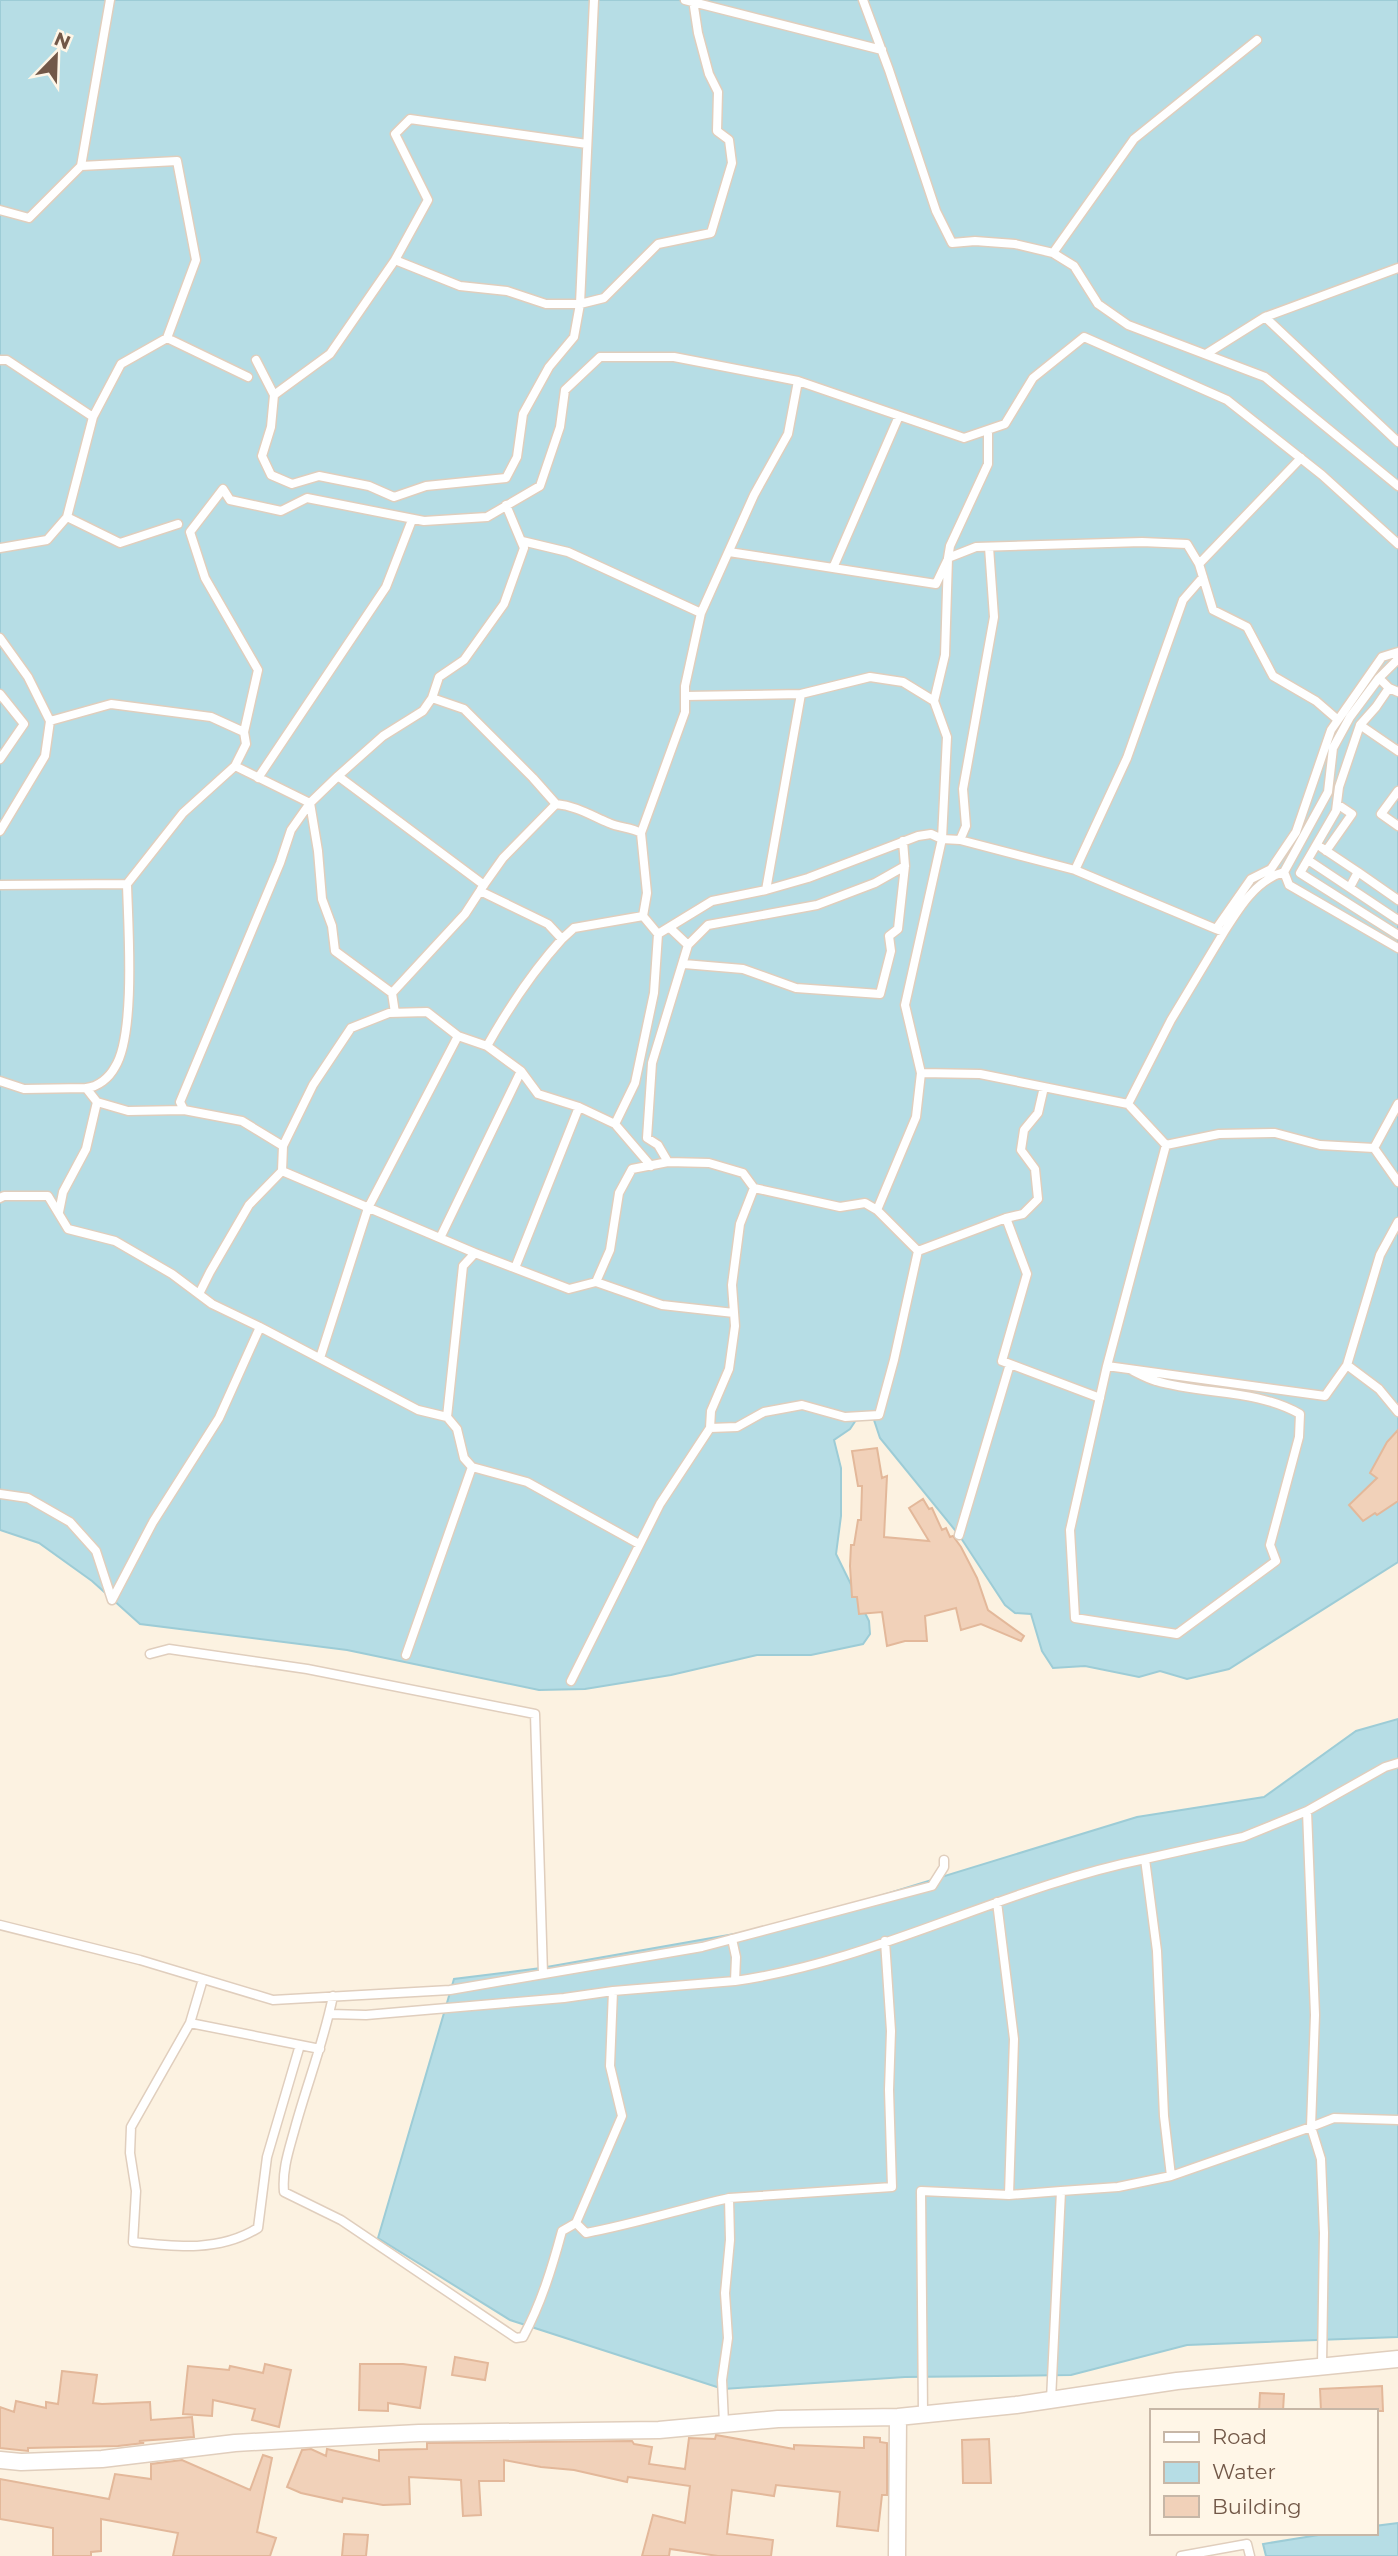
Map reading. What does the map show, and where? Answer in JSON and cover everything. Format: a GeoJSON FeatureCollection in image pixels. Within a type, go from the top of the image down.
{"type":"FeatureCollection","features":[{"type":"Feature","properties":{"kind":"street"},"geometry":{"type":"LineString","coordinates":[[0,2460],[21,2462],[102,2459],[235,2443],[323,2438],[460,2432],[659,2430],[778,2419],[898,2417],[1051,2400],[1177,2381],[1322,2365],[1398,2360]]}},
{"type":"Feature","properties":{"kind":"street"},"geometry":{"type":"LineString","coordinates":[[897,2556],[898,2417]]}},
{"type":"Feature","properties":{"kind":"lane"},"geometry":{"type":"LineString","coordinates":[[0,210],[29,218],[81,166],[110,0]]}},
{"type":"Feature","properties":{"kind":"lane"},"geometry":{"type":"LineString","coordinates":[[256,360],[274,394],[271,427],[262,456],[271,475],[292,484],[320,476],[369,486],[394,497],[426,486],[506,478],[517,457],[523,414],[549,367],[574,337],[580,304],[594,0]]}},
{"type":"Feature","properties":{"kind":"lane"},"geometry":{"type":"LineString","coordinates":[[863,0],[936,211],[952,243],[975,241],[1015,244],[1053,253],[1074,265],[1098,304],[1128,325],[1265,377],[1398,486]]}},
{"type":"Feature","properties":{"kind":"lane"},"geometry":{"type":"LineString","coordinates":[[396,260],[460,286],[507,292],[546,304],[580,304],[604,298],[658,244],[711,233],[732,163],[729,140],[717,131],[718,92],[709,74],[691,1],[882,50]]}},
{"type":"Feature","properties":{"kind":"lane"},"geometry":{"type":"LineString","coordinates":[[1053,253],[1134,139],[1257,40]]}},
{"type":"Feature","properties":{"kind":"lane"},"geometry":{"type":"LineString","coordinates":[[274,394],[330,354],[396,260],[428,200],[395,134],[410,119],[587,144]]}},
{"type":"Feature","properties":{"kind":"lane"},"geometry":{"type":"LineString","coordinates":[[0,548],[47,540],[67,517],[93,417],[121,364],[167,338],[196,260],[177,162],[81,166]]}},
{"type":"Feature","properties":{"kind":"lane"},"geometry":{"type":"LineString","coordinates":[[1206,354],[1265,317],[1398,268]]}},
{"type":"Feature","properties":{"kind":"lane"},"geometry":{"type":"LineString","coordinates":[[1265,317],[1398,442]]}},
{"type":"Feature","properties":{"kind":"lane"},"geometry":{"type":"LineString","coordinates":[[0,1081],[24,1089],[96,1087],[116,1067],[125,1040],[130,967],[127,884],[183,813],[235,766],[246,744],[244,732],[258,670],[205,578],[190,532],[223,489],[230,500],[281,510],[307,498],[424,522],[487,517],[540,486],[560,427],[565,390],[600,357],[674,357],[798,381],[964,438],[1005,424],[1033,378],[1084,337],[1227,400],[1301,458],[1398,544]]}},
{"type":"Feature","properties":{"kind":"lane"},"geometry":{"type":"LineString","coordinates":[[167,338],[248,377]]}},
{"type":"Feature","properties":{"kind":"lane"},"geometry":{"type":"LineString","coordinates":[[0,359],[7,360],[93,417]]}},
{"type":"Feature","properties":{"kind":"lane"},"geometry":{"type":"LineString","coordinates":[[615,1124],[635,1083],[654,993],[658,934],[643,916],[647,893],[641,833],[685,712],[685,686],[701,613],[754,495],[788,434],[798,381]]}},
{"type":"Feature","properties":{"kind":"lane"},"geometry":{"type":"LineString","coordinates":[[833,568],[900,416]]}},
{"type":"Feature","properties":{"kind":"lane"},"geometry":{"type":"LineString","coordinates":[[877,1210],[916,1117],[921,1073],[905,1005],[942,839],[947,737],[934,701],[945,655],[948,558],[950,546],[988,464],[988,430]]}},
{"type":"Feature","properties":{"kind":"lane"},"geometry":{"type":"LineString","coordinates":[[1199,564],[1301,458]]}},
{"type":"Feature","properties":{"kind":"lane"},"geometry":{"type":"LineString","coordinates":[[184,1110],[180,1102],[280,863],[291,830],[310,803],[338,776],[383,736],[423,711],[432,698],[439,677],[464,660],[504,604],[524,548],[506,505]]}},
{"type":"Feature","properties":{"kind":"lane"},"geometry":{"type":"LineString","coordinates":[[67,517],[120,543],[178,524]]}},
{"type":"Feature","properties":{"kind":"lane"},"geometry":{"type":"LineString","coordinates":[[258,778],[386,587],[412,520]]}},
{"type":"Feature","properties":{"kind":"lane"},"geometry":{"type":"LineString","coordinates":[[522,541],[568,552],[701,613]]}},
{"type":"Feature","properties":{"kind":"lane"},"geometry":{"type":"LineString","coordinates":[[729,552],[936,584],[948,558],[976,547],[1142,542],[1187,544],[1199,564],[1213,610],[1247,627],[1273,676],[1316,701],[1338,720]]}},
{"type":"Feature","properties":{"kind":"lane"},"geometry":{"type":"LineString","coordinates":[[960,840],[966,826],[963,789],[994,617],[989,547]]}},
{"type":"Feature","properties":{"kind":"lane"},"geometry":{"type":"LineString","coordinates":[[1075,870],[1127,758],[1183,600],[1203,577]]}},
{"type":"Feature","properties":{"kind":"lane"},"geometry":{"type":"LineString","coordinates":[[0,638],[28,677],[50,721],[45,756],[0,831]]}},
{"type":"Feature","properties":{"kind":"lane"},"geometry":{"type":"LineString","coordinates":[[1128,1104],[1220,930],[1251,879],[1271,869],[1296,832],[1331,730],[1381,657],[1398,652]]}},
{"type":"Feature","properties":{"kind":"lane"},"geometry":{"type":"LineString","coordinates":[[1220,930],[1269,876],[1284,872],[1328,792],[1333,748],[1350,717],[1379,678],[1398,659]]}},
{"type":"Feature","properties":{"kind":"lane"},"geometry":{"type":"LineString","coordinates":[[685,696],[801,694],[870,677],[903,682],[934,701]]}},
{"type":"Feature","properties":{"kind":"lane"},"geometry":{"type":"LineString","coordinates":[[1379,678],[1389,688],[1398,692]]}},
{"type":"Feature","properties":{"kind":"lane"},"geometry":{"type":"LineString","coordinates":[[1389,688],[1360,725],[1339,787],[1336,811],[1300,873],[1398,935]]}},
{"type":"Feature","properties":{"kind":"lane"},"geometry":{"type":"LineString","coordinates":[[0,694],[24,724],[0,759]]}},
{"type":"Feature","properties":{"kind":"lane"},"geometry":{"type":"LineString","coordinates":[[766,890],[801,694]]}},
{"type":"Feature","properties":{"kind":"lane"},"geometry":{"type":"LineString","coordinates":[[432,698],[464,709],[556,804],[575,806],[612,824],[632,828],[641,833]]}},
{"type":"Feature","properties":{"kind":"lane"},"geometry":{"type":"LineString","coordinates":[[50,721],[111,704],[211,717],[244,732]]}},
{"type":"Feature","properties":{"kind":"lane"},"geometry":{"type":"LineString","coordinates":[[1360,725],[1398,751]]}},
{"type":"Feature","properties":{"kind":"lane"},"geometry":{"type":"LineString","coordinates":[[235,766],[310,803]]}},
{"type":"Feature","properties":{"kind":"lane"},"geometry":{"type":"LineString","coordinates":[[338,776],[482,888],[548,925],[562,939]]}},
{"type":"Feature","properties":{"kind":"lane"},"geometry":{"type":"LineString","coordinates":[[1398,791],[1381,814],[1398,826]]}},
{"type":"Feature","properties":{"kind":"lane"},"geometry":{"type":"LineString","coordinates":[[310,803],[322,899],[332,926],[335,951],[392,993],[395,1013]]}},
{"type":"Feature","properties":{"kind":"lane"},"geometry":{"type":"LineString","coordinates":[[392,993],[465,914],[503,858],[556,804]]}},
{"type":"Feature","properties":{"kind":"lane"},"geometry":{"type":"LineString","coordinates":[[1326,851],[1353,814],[1337,804]]}},
{"type":"Feature","properties":{"kind":"lane"},"geometry":{"type":"LineString","coordinates":[[658,934],[712,901],[808,878],[903,841],[931,834],[942,839],[960,840],[1075,870],[1220,930]]}},
{"type":"Feature","properties":{"kind":"lane"},"geometry":{"type":"LineString","coordinates":[[684,964],[743,970],[796,988],[880,994],[891,951],[889,936],[898,929],[905,866],[903,841]]}},
{"type":"Feature","properties":{"kind":"lane"},"geometry":{"type":"LineString","coordinates":[[1317,845],[1398,900]]}},
{"type":"Feature","properties":{"kind":"lane"},"geometry":{"type":"LineString","coordinates":[[1308,860],[1398,920]]}},
{"type":"Feature","properties":{"kind":"lane"},"geometry":{"type":"LineString","coordinates":[[668,1162],[658,1145],[647,1138],[652,1063],[688,945],[708,925],[817,905],[874,883],[905,866]]}},
{"type":"Feature","properties":{"kind":"lane"},"geometry":{"type":"LineString","coordinates":[[1284,872],[1289,885],[1398,948]]}},
{"type":"Feature","properties":{"kind":"lane"},"geometry":{"type":"LineString","coordinates":[[1350,887],[1359,872]]}},
{"type":"Feature","properties":{"kind":"lane"},"geometry":{"type":"LineString","coordinates":[[0,885],[127,884]]}},
{"type":"Feature","properties":{"kind":"lane"},"geometry":{"type":"LineString","coordinates":[[487,1046],[510,1005],[540,964],[573,928],[643,916]]}},
{"type":"Feature","properties":{"kind":"lane"},"geometry":{"type":"LineString","coordinates":[[670,928],[688,945]]}},
{"type":"Feature","properties":{"kind":"lane"},"geometry":{"type":"LineString","coordinates":[[199,1294],[249,1205],[282,1171],[283,1146],[313,1085],[351,1028],[389,1013],[427,1012],[458,1036],[487,1046],[521,1070],[538,1094],[579,1107],[615,1124],[651,1166]]}},
{"type":"Feature","properties":{"kind":"lane"},"geometry":{"type":"LineString","coordinates":[[320,1358],[368,1208],[458,1036]]}},
{"type":"Feature","properties":{"kind":"lane"},"geometry":{"type":"LineString","coordinates":[[440,1238],[521,1070]]}},
{"type":"Feature","properties":{"kind":"lane"},"geometry":{"type":"LineString","coordinates":[[921,1073],[980,1074],[1128,1104],[1166,1145]]}},
{"type":"Feature","properties":{"kind":"lane"},"geometry":{"type":"LineString","coordinates":[[918,1251],[1023,1214],[1038,1199],[1035,1169],[1021,1150],[1024,1130],[1038,1113],[1044,1087]]}},
{"type":"Feature","properties":{"kind":"lane"},"geometry":{"type":"LineString","coordinates":[[86,1088],[97,1102],[128,1111],[184,1110],[242,1121],[283,1146]]}},
{"type":"Feature","properties":{"kind":"lane"},"geometry":{"type":"LineString","coordinates":[[59,1212],[63,1192],[86,1149],[97,1102]]}},
{"type":"Feature","properties":{"kind":"lane"},"geometry":{"type":"LineString","coordinates":[[1374,1148],[1398,1104]]}},
{"type":"Feature","properties":{"kind":"lane"},"geometry":{"type":"LineString","coordinates":[[515,1269],[579,1107]]}},
{"type":"Feature","properties":{"kind":"lane"},"geometry":{"type":"LineString","coordinates":[[1166,1145],[1219,1134],[1275,1133],[1320,1145],[1374,1148]]}},
{"type":"Feature","properties":{"kind":"lane"},"geometry":{"type":"LineString","coordinates":[[1131,1370],[1155,1381],[1248,1397],[1286,1406],[1300,1414],[1299,1437],[1270,1545],[1276,1560],[1177,1634],[1075,1618],[1070,1530],[1107,1366],[1166,1145]]}},
{"type":"Feature","properties":{"kind":"lane"},"geometry":{"type":"LineString","coordinates":[[1374,1148],[1398,1182]]}},
{"type":"Feature","properties":{"kind":"lane"},"geometry":{"type":"LineString","coordinates":[[596,1282],[610,1250],[619,1193],[632,1169],[668,1162],[709,1163],[743,1173],[754,1188],[840,1207],[865,1203],[877,1210],[918,1251]]}},
{"type":"Feature","properties":{"kind":"lane"},"geometry":{"type":"LineString","coordinates":[[282,1171],[475,1253],[569,1289],[596,1282],[662,1304],[734,1313]]}},
{"type":"Feature","properties":{"kind":"lane"},"geometry":{"type":"LineString","coordinates":[[571,1681],[660,1504],[710,1428],[710,1412],[729,1369],[735,1326],[732,1286],[740,1224],[754,1188]]}},
{"type":"Feature","properties":{"kind":"lane"},"geometry":{"type":"LineString","coordinates":[[0,1198],[48,1196],[68,1228],[115,1241],[172,1274],[212,1304],[418,1410],[447,1417],[457,1429],[464,1458],[472,1467],[527,1482],[639,1544]]}},
{"type":"Feature","properties":{"kind":"lane"},"geometry":{"type":"LineString","coordinates":[[1006,1218],[1027,1274],[1002,1361],[1100,1398]]}},
{"type":"Feature","properties":{"kind":"lane"},"geometry":{"type":"LineString","coordinates":[[1107,1366],[1325,1396],[1347,1365],[1380,1255],[1398,1222]]}},
{"type":"Feature","properties":{"kind":"lane"},"geometry":{"type":"LineString","coordinates":[[710,1428],[737,1426],[764,1412],[802,1405],[845,1417],[879,1415],[918,1251]]}},
{"type":"Feature","properties":{"kind":"lane"},"geometry":{"type":"LineString","coordinates":[[447,1417],[463,1266],[475,1253]]}},
{"type":"Feature","properties":{"kind":"lane"},"geometry":{"type":"LineString","coordinates":[[0,1494],[27,1498],[70,1522],[96,1551],[112,1600],[153,1522],[219,1418],[260,1327]]}},
{"type":"Feature","properties":{"kind":"lane"},"geometry":{"type":"LineString","coordinates":[[960,1535],[1010,1364]]}},
{"type":"Feature","properties":{"kind":"lane"},"geometry":{"type":"LineString","coordinates":[[1347,1365],[1379,1389],[1398,1412]]}},
{"type":"Feature","properties":{"kind":"lane"},"geometry":{"type":"LineString","coordinates":[[406,1655],[472,1467]]}},
{"type":"Feature","properties":{"kind":"lane"},"geometry":{"type":"LineString","coordinates":[[150,1654],[169,1650],[307,1669],[535,1714],[543,1974]]}},
{"type":"Feature","properties":{"kind":"lane"},"geometry":{"type":"LineString","coordinates":[[329,2014],[366,2015],[735,1981],[813,1965],[1119,1864],[1243,1837],[1307,1811],[1385,1767],[1398,1763]]}},
{"type":"Feature","properties":{"kind":"lane"},"geometry":{"type":"LineString","coordinates":[[1307,1811],[1315,2015],[1311,2127],[1321,2159],[1324,2233],[1322,2365]]}},
{"type":"Feature","properties":{"kind":"lane"},"geometry":{"type":"LineString","coordinates":[[1145,1859],[1157,1951],[1164,2116],[1171,2176]]}},
{"type":"Feature","properties":{"kind":"lane"},"geometry":{"type":"LineString","coordinates":[[0,1925],[140,1960],[273,2000],[450,1990],[702,1947],[932,1886],[944,1867],[944,1860]]}},
{"type":"Feature","properties":{"kind":"lane"},"geometry":{"type":"LineString","coordinates":[[998,1902],[1014,2039],[1009,2195]]}},
{"type":"Feature","properties":{"kind":"lane"},"geometry":{"type":"LineString","coordinates":[[732,1939],[736,1957],[735,1981]]}},
{"type":"Feature","properties":{"kind":"lane"},"geometry":{"type":"LineString","coordinates":[[576,2223],[586,2233],[624,2226],[729,2198],[892,2187],[889,2090],[891,2031],[885,1941]]}},
{"type":"Feature","properties":{"kind":"lane"},"geometry":{"type":"LineString","coordinates":[[203,1979],[190,2024],[131,2127],[130,2153],[136,2191],[133,2242],[187,2248],[243,2238],[258,2228],[267,2157],[300,2045]]}},
{"type":"Feature","properties":{"kind":"lane"},"geometry":{"type":"LineString","coordinates":[[333,1996],[320,2049],[282,2174],[284,2192],[341,2220],[516,2339],[523,2337],[529,2326],[550,2274],[562,2231],[576,2223],[622,2116],[610,2066],[613,1991]]}},
{"type":"Feature","properties":{"kind":"lane"},"geometry":{"type":"LineString","coordinates":[[190,2024],[320,2049]]}},
{"type":"Feature","properties":{"kind":"lane"},"geometry":{"type":"LineString","coordinates":[[923,2414],[921,2191],[1009,2195],[1118,2187],[1171,2176],[1334,2118],[1398,2120]]}},
{"type":"Feature","properties":{"kind":"lane"},"geometry":{"type":"LineString","coordinates":[[1051,2400],[1061,2191]]}},
{"type":"Feature","properties":{"kind":"lane"},"geometry":{"type":"LineString","coordinates":[[724,2423],[722,2380],[728,2338],[725,2294],[730,2240],[729,2198]]}},
{"type":"Feature","properties":{"kind":"lane"},"geometry":{"type":"LineString","coordinates":[[1181,2556],[1247,2544],[1250,2556]]}},
{"type":"Feature","properties":{"kind":"water"},"geometry":{"type":"Polygon","coordinates":[[[0,0],[1398,0],[1398,1562],[1229,1669],[1187,1679],[1160,1671],[1139,1677],[1085,1666],[1053,1668],[1042,1651],[1031,1614],[1015,1613],[1005,1605],[959,1535],[880,1438],[872,1414],[860,1414],[850,1429],[834,1440],[841,1468],[841,1516],[836,1554],[869,1621],[870,1634],[863,1644],[811,1655],[757,1655],[671,1675],[585,1689],[539,1690],[347,1650],[140,1624],[92,1581],[39,1543],[0,1530],[0,0]]]}},
{"type":"Feature","properties":{"kind":"water"},"geometry":{"type":"Polygon","coordinates":[[[1398,1719],[1398,2337],[1187,2345],[1071,2375],[905,2377],[723,2389],[510,2320],[378,2238],[454,1979],[541,1968],[785,1925],[1137,1817],[1264,1797],[1356,1731],[1398,1719]]]}},
{"type":"Feature","properties":{"kind":"water"},"geometry":{"type":"Polygon","coordinates":[[[1398,2523],[1398,2556],[1266,2556],[1263,2544],[1319,2535],[1377,2535],[1377,2526],[1398,2523]]]}},
{"type":"Feature","properties":{"kind":"building"},"geometry":{"type":"Polygon","coordinates":[[[1398,1430],[1398,1501],[1363,1521],[1349,1505],[1377,1478],[1370,1473],[1387,1442],[1398,1430]]]}},
{"type":"Feature","properties":{"kind":"building"},"geometry":{"type":"Polygon","coordinates":[[[877,1448],[882,1478],[887,1476],[884,1537],[929,1541],[909,1508],[923,1499],[929,1509],[932,1508],[942,1530],[946,1528],[950,1537],[953,1536],[961,1547],[977,1578],[988,1610],[1024,1636],[1021,1641],[981,1624],[961,1630],[956,1608],[925,1616],[927,1641],[905,1641],[887,1646],[882,1612],[859,1614],[857,1597],[852,1597],[850,1566],[851,1545],[854,1545],[858,1520],[861,1520],[862,1486],[858,1486],[852,1451],[877,1448]]]}},
{"type":"Feature","properties":{"kind":"building"},"geometry":{"type":"Polygon","coordinates":[[[455,2357],[488,2363],[485,2380],[452,2375],[455,2357]]]}},
{"type":"Feature","properties":{"kind":"building"},"geometry":{"type":"Polygon","coordinates":[[[265,2364],[291,2370],[279,2427],[252,2420],[255,2409],[213,2400],[212,2416],[183,2414],[188,2366],[229,2370],[230,2366],[263,2373],[265,2364]]]}},
{"type":"Feature","properties":{"kind":"building"},"geometry":{"type":"Polygon","coordinates":[[[360,2364],[426,2367],[420,2408],[388,2403],[388,2411],[359,2410],[360,2364]]]}},
{"type":"Feature","properties":{"kind":"building"},"geometry":{"type":"Polygon","coordinates":[[[62,2371],[97,2375],[93,2403],[150,2402],[151,2420],[192,2417],[194,2437],[139,2441],[144,2443],[118,2446],[28,2448],[28,2451],[0,2448],[0,2407],[14,2412],[16,2401],[46,2408],[46,2402],[58,2404],[62,2371]]]}},
{"type":"Feature","properties":{"kind":"building"},"geometry":{"type":"Polygon","coordinates":[[[1382,2386],[1383,2411],[1321,2409],[1320,2389],[1382,2386]]]}},
{"type":"Feature","properties":{"kind":"building"},"geometry":{"type":"Polygon","coordinates":[[[1260,2393],[1284,2394],[1283,2409],[1259,2409],[1260,2393]]]}},
{"type":"Feature","properties":{"kind":"building"},"geometry":{"type":"Polygon","coordinates":[[[716,2435],[794,2449],[794,2445],[864,2448],[864,2437],[880,2438],[880,2442],[887,2443],[887,2495],[882,2495],[878,2531],[837,2526],[840,2492],[776,2485],[774,2496],[732,2490],[727,2534],[773,2540],[771,2556],[718,2556],[670,2549],[669,2556],[642,2556],[653,2515],[685,2523],[690,2486],[628,2477],[627,2482],[574,2470],[504,2460],[504,2481],[479,2481],[481,2515],[463,2516],[461,2480],[409,2477],[410,2504],[383,2505],[343,2498],[342,2502],[301,2493],[287,2487],[302,2450],[311,2449],[326,2456],[327,2449],[379,2461],[379,2450],[427,2449],[427,2443],[632,2441],[634,2444],[652,2447],[649,2464],[685,2469],[689,2438],[715,2439],[716,2435]]]}},
{"type":"Feature","properties":{"kind":"building"},"geometry":{"type":"Polygon","coordinates":[[[989,2439],[991,2483],[963,2483],[962,2440],[989,2439]]]}},
{"type":"Feature","properties":{"kind":"building"},"geometry":{"type":"Polygon","coordinates":[[[263,2455],[272,2458],[257,2532],[276,2538],[270,2556],[173,2556],[178,2533],[101,2519],[101,2551],[91,2552],[91,2556],[53,2556],[53,2528],[0,2519],[0,2479],[109,2499],[115,2474],[151,2479],[151,2464],[182,2460],[250,2490],[263,2455]]]}},
{"type":"Feature","properties":{"kind":"building"},"geometry":{"type":"Polygon","coordinates":[[[344,2534],[368,2535],[366,2556],[342,2556],[344,2534]]]}}]}
